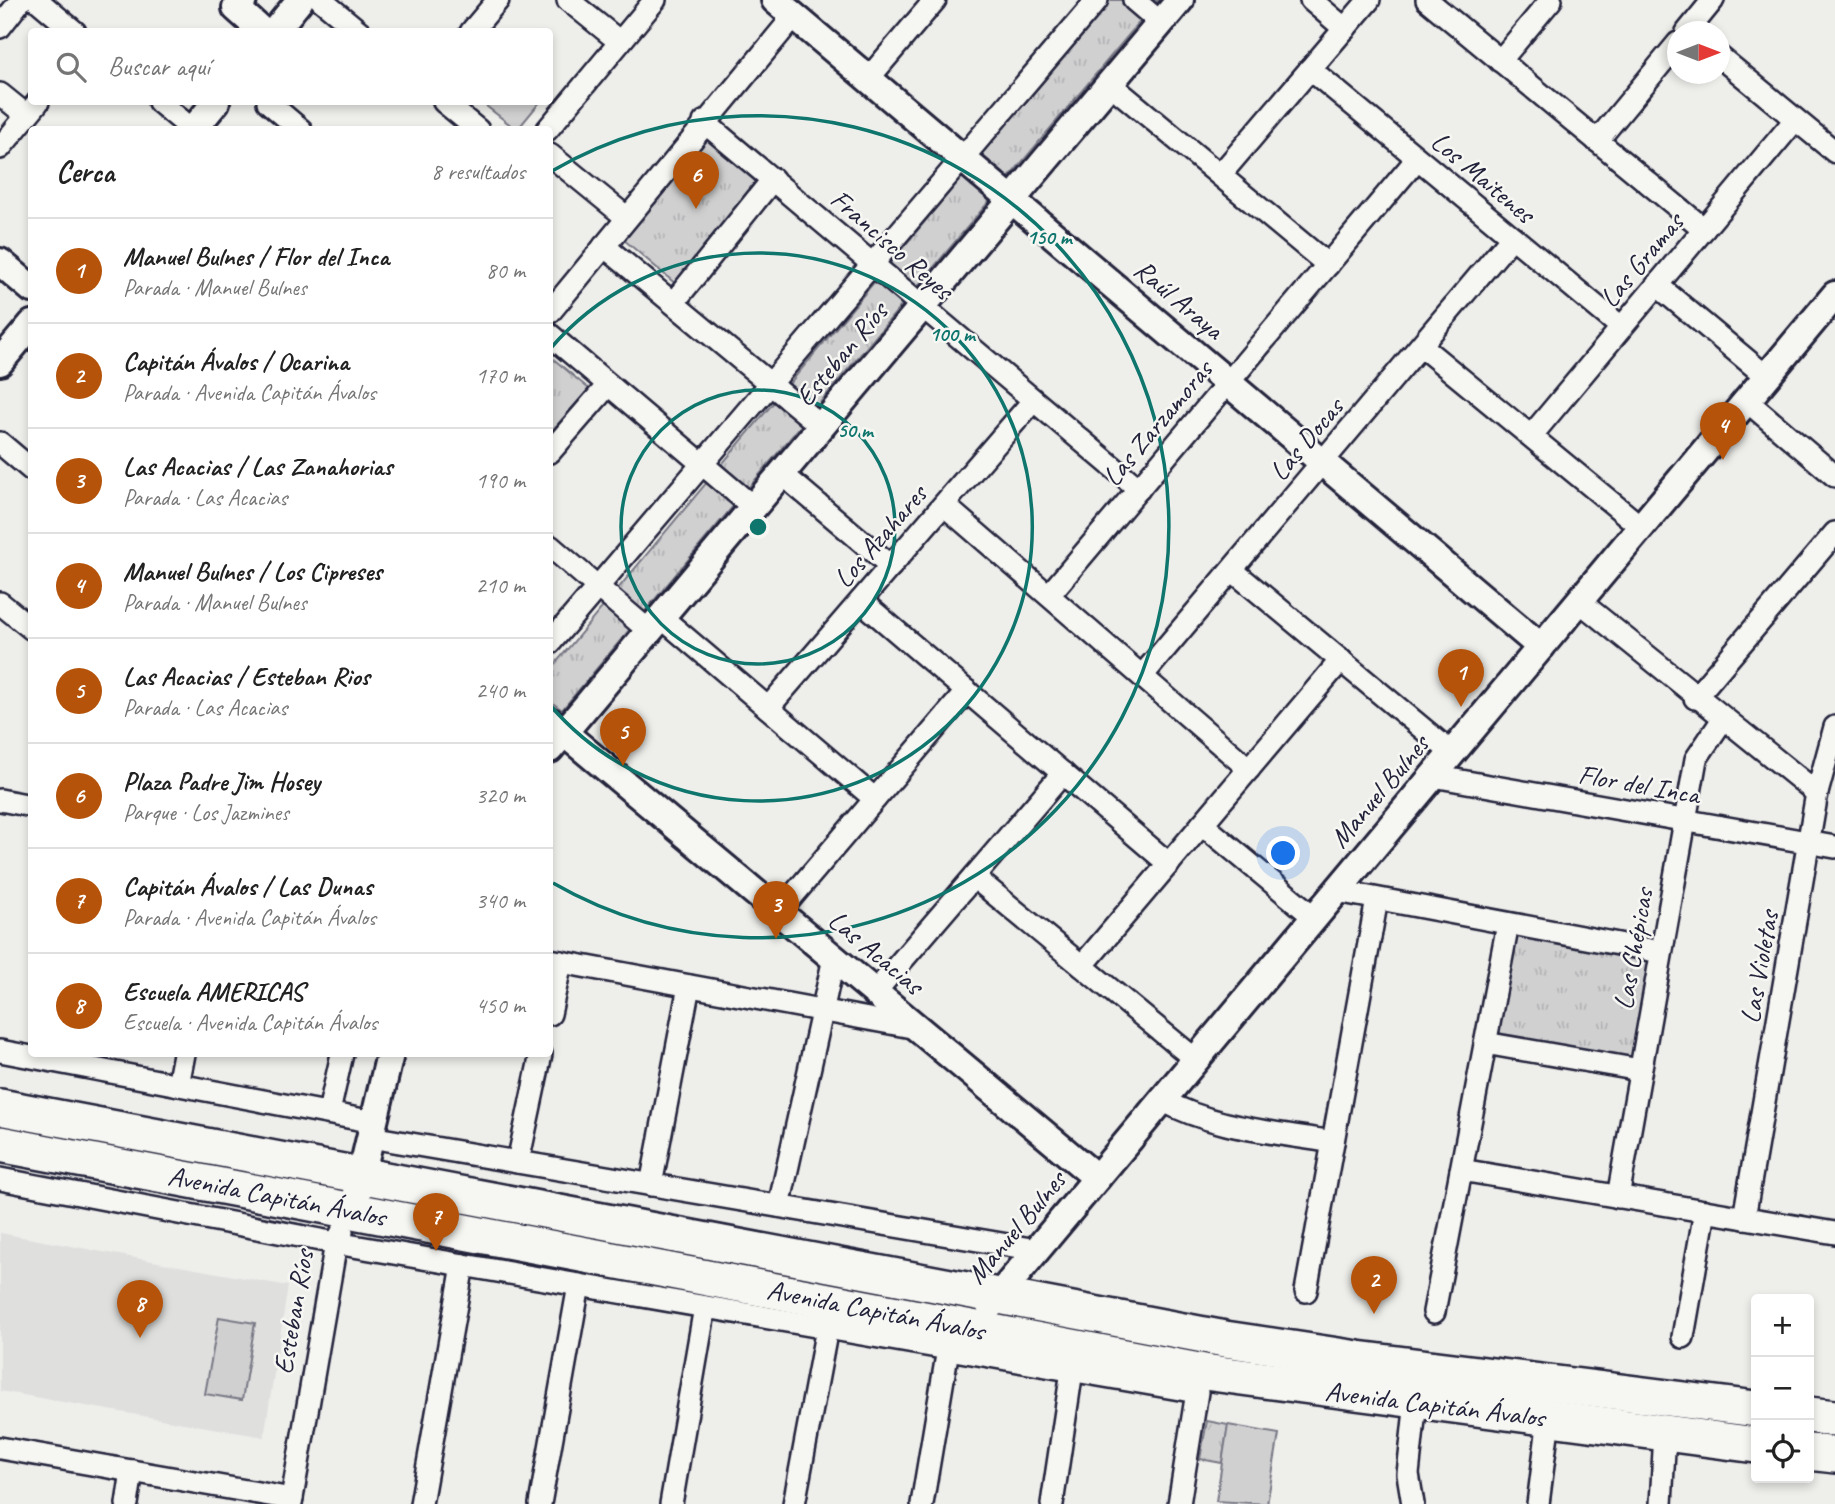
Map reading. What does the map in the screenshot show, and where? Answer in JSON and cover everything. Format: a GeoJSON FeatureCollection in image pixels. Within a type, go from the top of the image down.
{"type":"FeatureCollection","features":[{"type":"Feature","properties":{"kind":"highway","name":"Avenida Capitán Ávalos"},"geometry":{"type":"LineString","coordinates":[[0,1107],[998,1297],[1289,1349],[1751,1408]]}},
{"type":"Feature","properties":{"kind":"highway","name":"Avenida Capitán Ávalos"},"geometry":{"type":"LineString","coordinates":[[0,1144],[353,1210],[1073,1359],[1240,1377],[1751,1444]]}},
{"type":"Feature","properties":{"kind":"highway"},"geometry":{"type":"LineString","coordinates":[[1814,1416],[1835,1418]]}},
{"type":"Feature","properties":{"kind":"highway"},"geometry":{"type":"LineString","coordinates":[[1814,1453],[1835,1455]]}},
{"type":"Feature","properties":{"kind":"street"},"geometry":{"type":"LineString","coordinates":[[0,27],[21,0]]}},
{"type":"Feature","properties":{"kind":"street"},"geometry":{"type":"LineString","coordinates":[[37,0],[70,28]]}},
{"type":"Feature","properties":{"kind":"street"},"geometry":{"type":"LineString","coordinates":[[277,28],[300,0]]}},
{"type":"Feature","properties":{"kind":"street"},"geometry":{"type":"LineString","coordinates":[[321,0],[355,28]]}},
{"type":"Feature","properties":{"kind":"street"},"geometry":{"type":"LineString","coordinates":[[474,28],[498,0]]}},
{"type":"Feature","properties":{"kind":"street"},"geometry":{"type":"LineString","coordinates":[[568,0],[620,42]]}},
{"type":"Feature","properties":{"kind":"street"},"geometry":{"type":"LineString","coordinates":[[550,126],[655,0]]}},
{"type":"Feature","properties":{"kind":"street"},"geometry":{"type":"LineString","coordinates":[[868,79],[935,0]]}},
{"type":"Feature","properties":{"kind":"street","name":"Esteban Ríos"},"geometry":{"type":"LineString","coordinates":[[553,639],[1097,0]]}},
{"type":"Feature","properties":{"kind":"street"},"geometry":{"type":"LineString","coordinates":[[1133,0],[1161,23]]}},
{"type":"Feature","properties":{"kind":"street","name":"Esteban Ríos"},"geometry":{"type":"LineString","coordinates":[[554,734],[655,624],[1180,0]]}},
{"type":"Feature","properties":{"kind":"street"},"geometry":{"type":"LineString","coordinates":[[1311,0],[1345,29]]}},
{"type":"Feature","properties":{"kind":"street"},"geometry":{"type":"LineString","coordinates":[[1220,175],[1369,0]]}},
{"type":"Feature","properties":{"kind":"street"},"geometry":{"type":"LineString","coordinates":[[1427,0],[1704,229]]}},
{"type":"Feature","properties":{"kind":"street"},"geometry":{"type":"LineString","coordinates":[[1500,61],[1551,0]]}},
{"type":"Feature","properties":{"kind":"street"},"geometry":{"type":"LineString","coordinates":[[1696,21],[1713,0]]}},
{"type":"Feature","properties":{"kind":"street"},"geometry":{"type":"LineString","coordinates":[[235,3],[259,28]]}},
{"type":"Feature","properties":{"kind":"street"},"geometry":{"type":"LineString","coordinates":[[553,308],[704,122],[785,8]]}},
{"type":"Feature","properties":{"kind":"street","name":"Raúl Araya"},"geometry":{"type":"LineString","coordinates":[[785,8],[1541,647]]}},
{"type":"Feature","properties":{"kind":"street"},"geometry":{"type":"LineString","coordinates":[[1597,141],[1667,56]]}},
{"type":"Feature","properties":{"kind":"street"},"geometry":{"type":"LineString","coordinates":[[1730,65],[1835,152]]}},
{"type":"Feature","properties":{"kind":"street","name":"Los Maitenes"},"geometry":{"type":"LineString","coordinates":[[1310,69],[1621,327]]}},
{"type":"Feature","properties":{"kind":"street"},"geometry":{"type":"LineString","coordinates":[[1110,84],[1328,265]]}},
{"type":"Feature","properties":{"kind":"street"},"geometry":{"type":"LineString","coordinates":[[0,94],[32,108],[0,148]]}},
{"type":"Feature","properties":{"kind":"street"},"geometry":{"type":"LineString","coordinates":[[163,105],[188,126]]}},
{"type":"Feature","properties":{"kind":"street"},"geometry":{"type":"LineString","coordinates":[[196,126],[214,105]]}},
{"type":"Feature","properties":{"kind":"street"},"geometry":{"type":"LineString","coordinates":[[272,105],[296,126]]}},
{"type":"Feature","properties":{"kind":"street"},"geometry":{"type":"LineString","coordinates":[[448,105],[473,126]]}},
{"type":"Feature","properties":{"kind":"street","name":"Las Gramas"},"geometry":{"type":"LineString","coordinates":[[1531,436],[1795,120]]}},
{"type":"Feature","properties":{"kind":"street","name":"Francisco Reyes"},"geometry":{"type":"LineString","coordinates":[[704,122],[1139,489]]}},
{"type":"Feature","properties":{"kind":"street"},"geometry":{"type":"LineString","coordinates":[[553,157],[626,217]]}},
{"type":"Feature","properties":{"kind":"street","name":"Las Zarzamoras"},"geometry":{"type":"LineString","coordinates":[[1049,595],[1418,159]]}},
{"type":"Feature","properties":{"kind":"street"},"geometry":{"type":"LineString","coordinates":[[674,302],[773,179]]}},
{"type":"Feature","properties":{"kind":"street","name":"Las Docas"},"geometry":{"type":"LineString","coordinates":[[1142,676],[1513,237]]}},
{"type":"Feature","properties":{"kind":"street"},"geometry":{"type":"LineString","coordinates":[[604,246],[821,426]]}},
{"type":"Feature","properties":{"kind":"street"},"geometry":{"type":"LineString","coordinates":[[0,262],[28,286]]}},
{"type":"Feature","properties":{"kind":"street"},"geometry":{"type":"LineString","coordinates":[[1657,285],[1767,377]]}},
{"type":"Feature","properties":{"kind":"street","name":"Manuel Bulnes"},"geometry":{"type":"LineString","coordinates":[[922,1504],[958,1334],[998,1297],[1835,295]]}},
{"type":"Feature","properties":{"kind":"street"},"geometry":{"type":"LineString","coordinates":[[0,362],[28,329]]}},
{"type":"Feature","properties":{"kind":"street"},"geometry":{"type":"LineString","coordinates":[[553,338],[753,507]]}},
{"type":"Feature","properties":{"kind":"street"},"geometry":{"type":"LineString","coordinates":[[1421,346],[1641,527]]}},
{"type":"Feature","properties":{"kind":"street"},"geometry":{"type":"LineString","coordinates":[[553,449],[608,385]]}},
{"type":"Feature","properties":{"kind":"street","name":"Los Azahares"},"geometry":{"type":"LineString","coordinates":[[768,708],[1034,401]]}},
{"type":"Feature","properties":{"kind":"street"},"geometry":{"type":"LineString","coordinates":[[1747,401],[1835,476]]}},
{"type":"Feature","properties":{"kind":"street"},"geometry":{"type":"LineString","coordinates":[[0,443],[28,467]]}},
{"type":"Feature","properties":{"kind":"street"},"geometry":{"type":"LineString","coordinates":[[781,473],[891,566]]}},
{"type":"Feature","properties":{"kind":"street"},"geometry":{"type":"LineString","coordinates":[[944,505],[1249,769]]}},
{"type":"Feature","properties":{"kind":"street"},"geometry":{"type":"LineString","coordinates":[[1695,698],[1835,533]]}},
{"type":"Feature","properties":{"kind":"street"},"geometry":{"type":"LineString","coordinates":[[553,549],[597,588],[655,624],[768,708],[875,799]]}},
{"type":"Feature","properties":{"kind":"street"},"geometry":{"type":"LineString","coordinates":[[1232,570],[1452,753]]}},
{"type":"Feature","properties":{"kind":"street"},"geometry":{"type":"LineString","coordinates":[[861,601],[1169,864]]}},
{"type":"Feature","properties":{"kind":"street"},"geometry":{"type":"LineString","coordinates":[[1579,601],[1695,698],[1817,793]]}},
{"type":"Feature","properties":{"kind":"street"},"geometry":{"type":"LineString","coordinates":[[3,611],[28,627]]}},
{"type":"Feature","properties":{"kind":"street"},"geometry":{"type":"LineString","coordinates":[[1082,966],[1341,660]]}},
{"type":"Feature","properties":{"kind":"street"},"geometry":{"type":"LineString","coordinates":[[779,912],[967,691]]}},
{"type":"Feature","properties":{"kind":"street","name":"Las Chépicas"},"geometry":{"type":"LineString","coordinates":[[1618,1197],[1696,759],[1723,719]]}},
{"type":"Feature","properties":{"kind":"street","name":"Las Violetas"},"geometry":{"type":"LineString","coordinates":[[1744,1218],[1817,793],[1835,727]]}},
{"type":"Feature","properties":{"kind":"street","name":"Las Acacias"},"geometry":{"type":"LineString","coordinates":[[554,734],[779,912],[1097,1178]]}},
{"type":"Feature","properties":{"kind":"street"},"geometry":{"type":"LineString","coordinates":[[875,992],[1063,773]]}},
{"type":"Feature","properties":{"kind":"street","name":"Flor del Inca"},"geometry":{"type":"LineString","coordinates":[[1433,776],[1835,846]]}},
{"type":"Feature","properties":{"kind":"street"},"geometry":{"type":"LineString","coordinates":[[0,800],[28,805]]}},
{"type":"Feature","properties":{"kind":"street"},"geometry":{"type":"LineString","coordinates":[[1202,824],[1315,918]]}},
{"type":"Feature","properties":{"kind":"street"},"geometry":{"type":"LineString","coordinates":[[974,877],[1196,1060]]}},
{"type":"Feature","properties":{"kind":"street"},"geometry":{"type":"LineString","coordinates":[[1337,891],[1661,952]]}},
{"type":"Feature","properties":{"kind":"street"},"geometry":{"type":"LineString","coordinates":[[1306,1290],[1377,899]]}},
{"type":"Feature","properties":{"kind":"street"},"geometry":{"type":"LineString","coordinates":[[1434,1312],[1508,923]]}},
{"type":"Feature","properties":{"kind":"street"},"geometry":{"type":"LineString","coordinates":[[779,1206],[834,958]]}},
{"type":"Feature","properties":{"kind":"street"},"geometry":{"type":"LineString","coordinates":[[553,982],[555,961],[917,1028]]}},
{"type":"Feature","properties":{"kind":"street"},"geometry":{"type":"LineString","coordinates":[[651,1185],[689,986]]}},
{"type":"Feature","properties":{"kind":"street"},"geometry":{"type":"LineString","coordinates":[[1485,1043],[1640,1070]]}},
{"type":"Feature","properties":{"kind":"street"},"geometry":{"type":"LineString","coordinates":[[0,1051],[28,1054]]}},
{"type":"Feature","properties":{"kind":"street"},"geometry":{"type":"LineString","coordinates":[[48,1057],[177,1085],[329,1112],[372,1130],[518,1162],[1037,1250]]}},
{"type":"Feature","properties":{"kind":"street"},"geometry":{"type":"LineString","coordinates":[[177,1085],[183,1057]]}},
{"type":"Feature","properties":{"kind":"street"},"geometry":{"type":"LineString","coordinates":[[329,1112],[341,1057]]}},
{"type":"Feature","properties":{"kind":"street","name":"Esteban Ríos"},"geometry":{"type":"LineString","coordinates":[[291,1501],[336,1243],[353,1210],[389,1057]]}},
{"type":"Feature","properties":{"kind":"street"},"geometry":{"type":"LineString","coordinates":[[518,1162],[540,1057]]}},
{"type":"Feature","properties":{"kind":"street"},"geometry":{"type":"LineString","coordinates":[[1163,1100],[1189,1114],[1213,1121],[1333,1142]]}},
{"type":"Feature","properties":{"kind":"street"},"geometry":{"type":"LineString","coordinates":[[1461,1170],[1835,1233]]}},
{"type":"Feature","properties":{"kind":"street","name":"Avenida Capitán Ávalos"},"geometry":{"type":"LineString","coordinates":[[0,1179],[336,1243],[827,1328],[958,1334]]}},
{"type":"Feature","properties":{"kind":"street"},"geometry":{"type":"LineString","coordinates":[[1683,1337],[1705,1212]]}},
{"type":"Feature","properties":{"kind":"street"},"geometry":{"type":"LineString","coordinates":[[421,1504],[463,1265]]}},
{"type":"Feature","properties":{"kind":"street"},"geometry":{"type":"LineString","coordinates":[[540,1504],[579,1285]]}},
{"type":"Feature","properties":{"kind":"street"},"geometry":{"type":"LineString","coordinates":[[671,1504],[705,1307]]}},
{"type":"Feature","properties":{"kind":"street"},"geometry":{"type":"LineString","coordinates":[[794,1504],[827,1328]]}},
{"type":"Feature","properties":{"kind":"street"},"geometry":{"type":"LineString","coordinates":[[1052,1504],[1073,1359]]}},
{"type":"Feature","properties":{"kind":"street","name":"Avenida Capitán Ávalos"},"geometry":{"type":"LineString","coordinates":[[1073,1359],[1197,1392],[1179,1504]]}},
{"type":"Feature","properties":{"kind":"street"},"geometry":{"type":"LineString","coordinates":[[1413,1504],[1408,1474],[1416,1401]]}},
{"type":"Feature","properties":{"kind":"street"},"geometry":{"type":"LineString","coordinates":[[1538,1504],[1549,1418]]}},
{"type":"Feature","properties":{"kind":"street"},"geometry":{"type":"LineString","coordinates":[[1661,1504],[1665,1433]]}},
{"type":"Feature","properties":{"kind":"street"},"geometry":{"type":"LineString","coordinates":[[0,1448],[291,1501]]}},
{"type":"Feature","properties":{"kind":"street"},"geometry":{"type":"LineString","coordinates":[[127,1504],[132,1471]]}},
{"type":"Feature","properties":{"kind":"shaded area"},"geometry":{"type":"Polygon","coordinates":[[[0,1233],[288,1286],[264,1437],[0,1391],[0,1233]]]}},
{"type":"Feature","properties":{"kind":"green space"},"geometry":{"type":"Polygon","coordinates":[[[1110,0],[1158,0],[562,710],[553,703],[553,666],[1110,0]]]}},
{"type":"Feature","properties":{"kind":"green space"},"geometry":{"type":"Polygon","coordinates":[[[485,105],[538,105],[520,126],[512,126],[485,105]]]}},
{"type":"Feature","properties":{"kind":"green space"},"geometry":{"type":"Polygon","coordinates":[[[707,126],[774,183],[684,291],[617,234],[707,126]]]}},
{"type":"Feature","properties":{"kind":"green space"},"geometry":{"type":"Polygon","coordinates":[[[553,359],[589,389],[553,430],[553,359]]]}},
{"type":"Feature","properties":{"kind":"green space"},"geometry":{"type":"Polygon","coordinates":[[[1517,931],[1652,955],[1633,1061],[1498,1036],[1517,931]]]}},
{"type":"Feature","properties":{"kind":"green space"},"geometry":{"type":"Polygon","coordinates":[[[219,1317],[255,1323],[242,1400],[205,1394],[219,1317]]]}},
{"type":"Feature","properties":{"kind":"green space"},"geometry":{"type":"Polygon","coordinates":[[[1207,1421],[1228,1425],[1222,1463],[1200,1459],[1207,1421]]]}},
{"type":"Feature","properties":{"kind":"green space"},"geometry":{"type":"Polygon","coordinates":[[[1228,1425],[1279,1434],[1267,1504],[1216,1501],[1228,1425]]]}},
{"type":"Feature","properties":{"kind":"place","name":"Plaza Padre Jim Hosey"},"geometry":{"type":"Point","coordinates":[696,209]}},
{"type":"Feature","properties":{"kind":"place","name":"Manuel Bulnes / Los Cipreses"},"geometry":{"type":"Point","coordinates":[1723,460]}},
{"type":"Feature","properties":{"kind":"place","name":"Manuel Bulnes / Flor del Inca"},"geometry":{"type":"Point","coordinates":[1461,707]}},
{"type":"Feature","properties":{"kind":"place","name":"Las Acacias / Esteban Rios"},"geometry":{"type":"Point","coordinates":[623,766]}},
{"type":"Feature","properties":{"kind":"place","name":"Las Acacias / Las Zanahorias"},"geometry":{"type":"Point","coordinates":[776,939]}},
{"type":"Feature","properties":{"kind":"place","name":"Capitán Ávalos / Las Dunas"},"geometry":{"type":"Point","coordinates":[436,1251]}},
{"type":"Feature","properties":{"kind":"place","name":"Capitán Ávalos / Ocarina"},"geometry":{"type":"Point","coordinates":[1374,1314]}},
{"type":"Feature","properties":{"kind":"place","name":"Escuela AMERICAS"},"geometry":{"type":"Point","coordinates":[140,1338]}}]}
